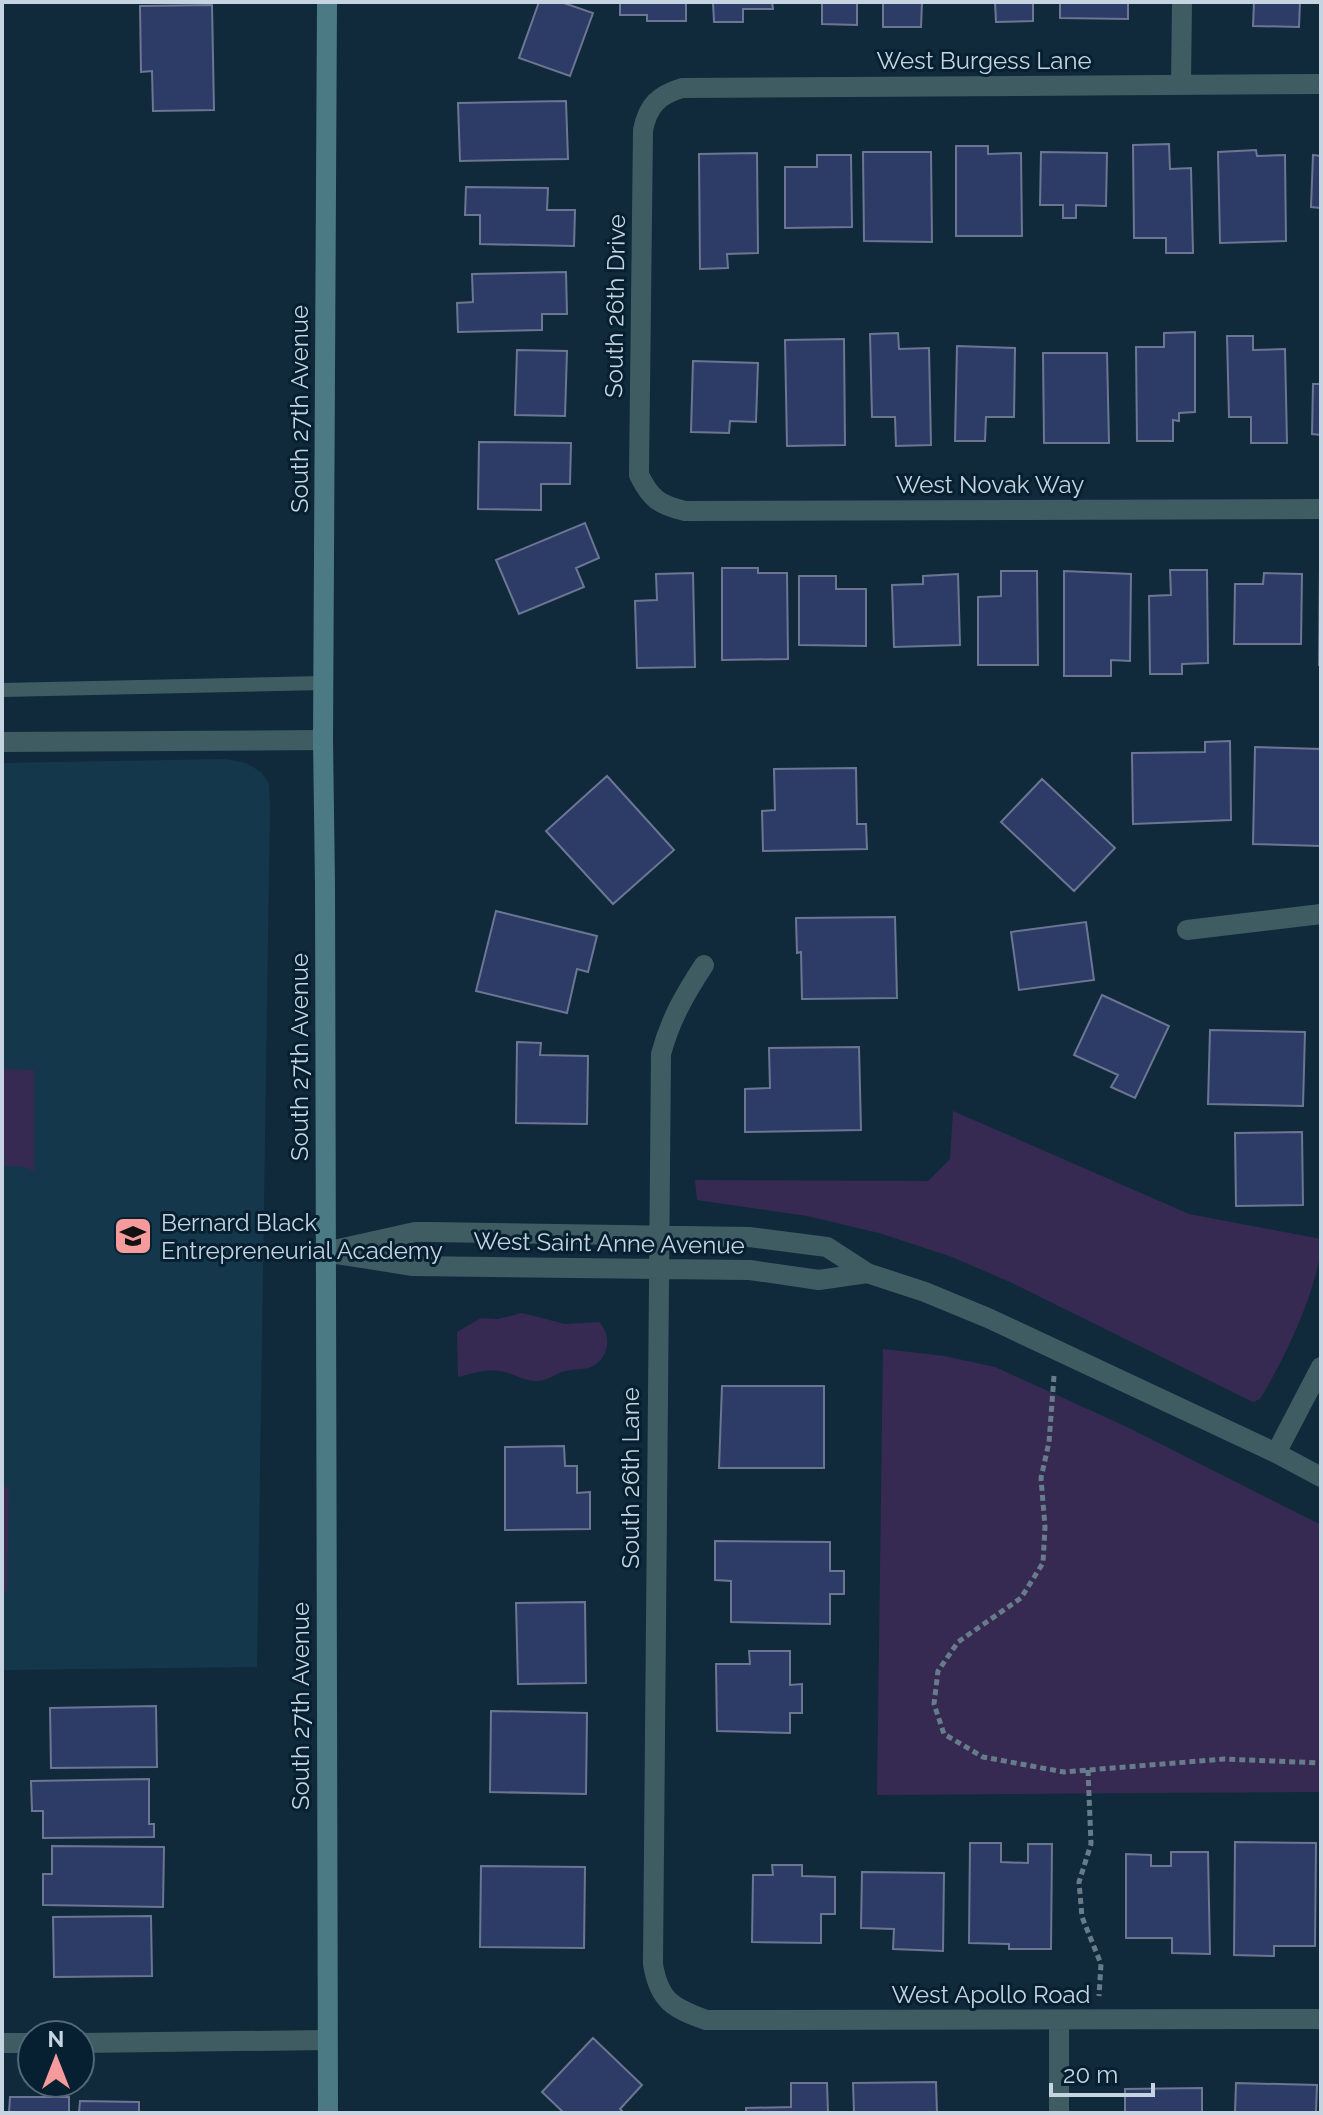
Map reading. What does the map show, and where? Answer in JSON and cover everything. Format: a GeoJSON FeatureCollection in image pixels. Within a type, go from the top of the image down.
{"type":"FeatureCollection","features":[{"type":"Feature","properties":{"kind":"main road","name":"South 27th Avenue"},"geometry":{"type":"LineString","coordinates":[[327,2],[323,740],[328,2113]]}},
{"type":"Feature","properties":{"kind":"street"},"geometry":{"type":"LineString","coordinates":[[1181,85],[1182,2]]}},
{"type":"Feature","properties":{"kind":"street","name":"West Burgess Lane"},"geometry":{"type":"LineString","coordinates":[[652,104],[664,93],[682,88],[1321,84]]}},
{"type":"Feature","properties":{"kind":"street","name":"South 26th Drive"},"geometry":{"type":"LineString","coordinates":[[652,104],[643,130],[639,475],[659,504]]}},
{"type":"Feature","properties":{"kind":"street","name":"West Novak Way"},"geometry":{"type":"LineString","coordinates":[[659,504],[685,511],[1321,509]]}},
{"type":"Feature","properties":{"kind":"street"},"geometry":{"type":"LineString","coordinates":[[2,742],[323,740]]}},
{"type":"Feature","properties":{"kind":"street"},"geometry":{"type":"LineString","coordinates":[[1187,930],[1321,914]]}},
{"type":"Feature","properties":{"kind":"street","name":"South 26th Lane"},"geometry":{"type":"LineString","coordinates":[[666,2000],[657,1984],[653,1964],[661,1054],[679,1003],[704,965]]}},
{"type":"Feature","properties":{"kind":"street","name":"West Saint Anne Avenue"},"geometry":{"type":"LineString","coordinates":[[325,1252],[415,1232],[749,1237],[827,1247],[867,1273],[925,1292],[988,1318],[1321,1477]]}},
{"type":"Feature","properties":{"kind":"street","name":"West Saint Anne Avenue"},"geometry":{"type":"LineString","coordinates":[[325,1252],[413,1266],[750,1270],[819,1280],[867,1273]]}},
{"type":"Feature","properties":{"kind":"street"},"geometry":{"type":"LineString","coordinates":[[1276,1453],[1321,1367]]}},
{"type":"Feature","properties":{"kind":"street","name":"West Apollo Road"},"geometry":{"type":"LineString","coordinates":[[666,2000],[682,2011],[706,2020],[1321,2019]]}},
{"type":"Feature","properties":{"kind":"street"},"geometry":{"type":"LineString","coordinates":[[1059,2021],[1059,2113]]}},
{"type":"Feature","properties":{"kind":"street"},"geometry":{"type":"LineString","coordinates":[[96,2043],[327,2040]]}},
{"type":"Feature","properties":{"kind":"lane"},"geometry":{"type":"LineString","coordinates":[[2,690],[323,683]]}},
{"type":"Feature","properties":{"kind":"path"},"geometry":{"type":"LineString","coordinates":[[1055,1351],[1049,1442],[1041,1478],[1045,1527],[1043,1563],[1021,1598],[958,1642],[938,1671],[934,1704],[944,1734],[983,1757],[1064,1772],[1224,1759],[1321,1763]]}},
{"type":"Feature","properties":{"kind":"path"},"geometry":{"type":"LineString","coordinates":[[1088,1770],[1091,1844],[1079,1882],[1082,1917],[1101,1964],[1098,2021]]}},
{"type":"Feature","properties":{"kind":"shaded area","name":"Bernard Black Entrepreneurial Academy"},"geometry":{"type":"Polygon","coordinates":[[[226,759],[246,763],[261,772],[269,784],[270,805],[257,1667],[2,1670],[2,763],[226,759]]]}},
{"type":"Feature","properties":{"kind":"shaded area"},"geometry":{"type":"Polygon","coordinates":[[[2,1069],[34,1070],[34,1171],[22,1166],[2,1166],[2,1069]]]}},
{"type":"Feature","properties":{"kind":"shaded area"},"geometry":{"type":"Polygon","coordinates":[[[953,1111],[1189,1214],[1321,1239],[1308,1299],[1280,1364],[1260,1399],[1253,1402],[1010,1282],[952,1257],[879,1233],[807,1216],[697,1200],[695,1180],[928,1181],[950,1159],[953,1111]]]}},
{"type":"Feature","properties":{"kind":"shaded area"},"geometry":{"type":"Polygon","coordinates":[[[522,1313],[565,1324],[599,1322],[607,1338],[604,1356],[592,1367],[565,1371],[540,1381],[495,1370],[458,1377],[457,1332],[481,1318],[498,1319],[522,1313]]]}},
{"type":"Feature","properties":{"kind":"shaded area"},"geometry":{"type":"Polygon","coordinates":[[[883,1349],[944,1356],[995,1367],[1127,1427],[1321,1525],[1321,1792],[877,1795],[883,1349]]]}},
{"type":"Feature","properties":{"kind":"shaded area"},"geometry":{"type":"Polygon","coordinates":[[[2,1487],[9,1487],[7,1593],[2,1592],[2,1487]]]}},
{"type":"Feature","properties":{"kind":"building"},"geometry":{"type":"Polygon","coordinates":[[[539,2],[561,2],[593,13],[570,76],[519,58],[539,2]]]}},
{"type":"Feature","properties":{"kind":"building"},"geometry":{"type":"Polygon","coordinates":[[[620,2],[686,2],[686,21],[647,21],[647,15],[620,15],[620,2]]]}},
{"type":"Feature","properties":{"kind":"building"},"geometry":{"type":"Polygon","coordinates":[[[713,2],[772,2],[773,9],[743,9],[743,22],[714,22],[713,2]]]}},
{"type":"Feature","properties":{"kind":"building"},"geometry":{"type":"Polygon","coordinates":[[[822,2],[857,2],[857,25],[822,24],[822,2]]]}},
{"type":"Feature","properties":{"kind":"building"},"geometry":{"type":"Polygon","coordinates":[[[883,2],[922,2],[921,27],[883,27],[883,2]]]}},
{"type":"Feature","properties":{"kind":"building"},"geometry":{"type":"Polygon","coordinates":[[[995,2],[1033,2],[1033,21],[996,22],[995,2]]]}},
{"type":"Feature","properties":{"kind":"building"},"geometry":{"type":"Polygon","coordinates":[[[1060,2],[1128,2],[1128,19],[1060,18],[1060,2]]]}},
{"type":"Feature","properties":{"kind":"building"},"geometry":{"type":"Polygon","coordinates":[[[1254,2],[1300,2],[1299,27],[1253,26],[1254,2]]]}},
{"type":"Feature","properties":{"kind":"building"},"geometry":{"type":"Polygon","coordinates":[[[212,5],[214,110],[153,111],[152,71],[141,72],[140,6],[212,5]]]}},
{"type":"Feature","properties":{"kind":"building"},"geometry":{"type":"Polygon","coordinates":[[[566,101],[568,159],[460,161],[458,103],[566,101]]]}},
{"type":"Feature","properties":{"kind":"building"},"geometry":{"type":"Polygon","coordinates":[[[1169,144],[1170,169],[1191,168],[1193,253],[1166,253],[1166,238],[1134,238],[1133,145],[1169,144]]]}},
{"type":"Feature","properties":{"kind":"building"},"geometry":{"type":"Polygon","coordinates":[[[956,146],[988,146],[988,154],[1021,153],[1022,236],[956,236],[956,146]]]}},
{"type":"Feature","properties":{"kind":"building"},"geometry":{"type":"Polygon","coordinates":[[[1256,150],[1257,156],[1285,155],[1286,241],[1220,243],[1218,152],[1256,150]]]}},
{"type":"Feature","properties":{"kind":"building"},"geometry":{"type":"Polygon","coordinates":[[[863,152],[931,152],[932,242],[864,241],[863,152]]]}},
{"type":"Feature","properties":{"kind":"building"},"geometry":{"type":"Polygon","coordinates":[[[1041,152],[1107,153],[1106,206],[1076,205],[1076,218],[1063,218],[1063,205],[1040,205],[1041,152]]]}},
{"type":"Feature","properties":{"kind":"building"},"geometry":{"type":"Polygon","coordinates":[[[757,153],[758,253],[727,254],[728,268],[700,269],[699,154],[757,153]]]}},
{"type":"Feature","properties":{"kind":"building"},"geometry":{"type":"Polygon","coordinates":[[[817,155],[851,155],[852,227],[785,228],[785,167],[817,167],[817,155]]]}},
{"type":"Feature","properties":{"kind":"building"},"geometry":{"type":"Polygon","coordinates":[[[1313,155],[1321,156],[1321,208],[1311,207],[1313,155]]]}},
{"type":"Feature","properties":{"kind":"building"},"geometry":{"type":"Polygon","coordinates":[[[466,187],[548,188],[547,210],[575,210],[574,246],[480,244],[480,215],[465,215],[466,187]]]}},
{"type":"Feature","properties":{"kind":"building"},"geometry":{"type":"Polygon","coordinates":[[[566,272],[567,314],[542,314],[542,330],[458,332],[457,303],[473,302],[472,274],[566,272]]]}},
{"type":"Feature","properties":{"kind":"building"},"geometry":{"type":"Polygon","coordinates":[[[1195,332],[1195,412],[1179,413],[1179,421],[1173,420],[1173,441],[1137,441],[1136,347],[1164,347],[1164,333],[1195,332]]]}},
{"type":"Feature","properties":{"kind":"building"},"geometry":{"type":"Polygon","coordinates":[[[898,333],[899,349],[929,348],[931,445],[896,446],[895,417],[872,417],[870,334],[898,333]]]}},
{"type":"Feature","properties":{"kind":"building"},"geometry":{"type":"Polygon","coordinates":[[[1227,336],[1253,336],[1253,350],[1285,349],[1287,443],[1251,443],[1251,417],[1229,417],[1227,336]]]}},
{"type":"Feature","properties":{"kind":"building"},"geometry":{"type":"Polygon","coordinates":[[[844,339],[845,445],[787,446],[785,340],[844,339]]]}},
{"type":"Feature","properties":{"kind":"building"},"geometry":{"type":"Polygon","coordinates":[[[957,346],[1015,348],[1014,417],[986,417],[985,441],[955,441],[957,346]]]}},
{"type":"Feature","properties":{"kind":"building"},"geometry":{"type":"Polygon","coordinates":[[[517,350],[567,351],[565,416],[515,415],[517,350]]]}},
{"type":"Feature","properties":{"kind":"building"},"geometry":{"type":"Polygon","coordinates":[[[1043,353],[1107,353],[1109,443],[1044,443],[1043,353]]]}},
{"type":"Feature","properties":{"kind":"building"},"geometry":{"type":"Polygon","coordinates":[[[693,361],[758,363],[756,422],[730,421],[729,433],[691,432],[693,361]]]}},
{"type":"Feature","properties":{"kind":"building"},"geometry":{"type":"Polygon","coordinates":[[[1313,384],[1321,384],[1321,435],[1312,434],[1313,384]]]}},
{"type":"Feature","properties":{"kind":"building"},"geometry":{"type":"Polygon","coordinates":[[[479,442],[571,443],[570,484],[541,484],[541,510],[478,509],[479,442]]]}},
{"type":"Feature","properties":{"kind":"building"},"geometry":{"type":"Polygon","coordinates":[[[585,523],[599,558],[576,568],[584,587],[519,614],[496,560],[585,523]]]}},
{"type":"Feature","properties":{"kind":"building"},"geometry":{"type":"Polygon","coordinates":[[[722,568],[758,568],[758,573],[787,573],[788,659],[722,660],[722,568]]]}},
{"type":"Feature","properties":{"kind":"building"},"geometry":{"type":"Polygon","coordinates":[[[1320,569],[1321,665],[1319,665],[1320,569]]]}},
{"type":"Feature","properties":{"kind":"building"},"geometry":{"type":"Polygon","coordinates":[[[1170,570],[1207,570],[1208,663],[1182,664],[1182,674],[1150,674],[1149,596],[1171,595],[1170,570]]]}},
{"type":"Feature","properties":{"kind":"building"},"geometry":{"type":"Polygon","coordinates":[[[1001,571],[1037,571],[1038,665],[978,665],[978,597],[1001,596],[1001,571]]]}},
{"type":"Feature","properties":{"kind":"building"},"geometry":{"type":"Polygon","coordinates":[[[1064,571],[1131,574],[1130,661],[1111,660],[1111,676],[1064,676],[1064,571]]]}},
{"type":"Feature","properties":{"kind":"building"},"geometry":{"type":"Polygon","coordinates":[[[693,573],[695,667],[637,668],[635,601],[657,600],[656,574],[693,573]]]}},
{"type":"Feature","properties":{"kind":"building"},"geometry":{"type":"Polygon","coordinates":[[[1264,573],[1302,574],[1301,644],[1234,644],[1235,584],[1263,584],[1264,573]]]}},
{"type":"Feature","properties":{"kind":"building"},"geometry":{"type":"Polygon","coordinates":[[[958,574],[960,645],[894,647],[892,585],[923,584],[923,576],[958,574]]]}},
{"type":"Feature","properties":{"kind":"building"},"geometry":{"type":"Polygon","coordinates":[[[799,576],[836,576],[836,589],[866,589],[866,646],[799,645],[799,576]]]}},
{"type":"Feature","properties":{"kind":"building"},"geometry":{"type":"Polygon","coordinates":[[[1230,741],[1231,820],[1133,824],[1132,753],[1205,752],[1205,742],[1230,741]]]}},
{"type":"Feature","properties":{"kind":"building"},"geometry":{"type":"Polygon","coordinates":[[[1255,747],[1321,749],[1321,846],[1253,844],[1255,747]]]}},
{"type":"Feature","properties":{"kind":"building"},"geometry":{"type":"Polygon","coordinates":[[[856,768],[857,824],[866,824],[867,849],[763,851],[762,811],[775,810],[774,769],[856,768]]]}},
{"type":"Feature","properties":{"kind":"building"},"geometry":{"type":"Polygon","coordinates":[[[607,776],[674,850],[613,904],[546,831],[607,776]]]}},
{"type":"Feature","properties":{"kind":"building"},"geometry":{"type":"Polygon","coordinates":[[[1042,779],[1115,848],[1074,891],[1001,822],[1042,779]]]}},
{"type":"Feature","properties":{"kind":"building"},"geometry":{"type":"Polygon","coordinates":[[[496,911],[597,936],[588,972],[577,969],[567,1013],[476,991],[496,911]]]}},
{"type":"Feature","properties":{"kind":"building"},"geometry":{"type":"Polygon","coordinates":[[[895,917],[897,998],[802,999],[801,952],[797,953],[796,918],[895,917]]]}},
{"type":"Feature","properties":{"kind":"building"},"geometry":{"type":"Polygon","coordinates":[[[1086,922],[1094,980],[1019,990],[1011,932],[1086,922]]]}},
{"type":"Feature","properties":{"kind":"building"},"geometry":{"type":"Polygon","coordinates":[[[1102,995],[1169,1026],[1135,1098],[1111,1087],[1118,1075],[1074,1055],[1102,995]]]}},
{"type":"Feature","properties":{"kind":"building"},"geometry":{"type":"Polygon","coordinates":[[[1210,1030],[1305,1032],[1303,1106],[1208,1104],[1210,1030]]]}},
{"type":"Feature","properties":{"kind":"building"},"geometry":{"type":"Polygon","coordinates":[[[517,1042],[541,1043],[540,1055],[588,1056],[587,1124],[516,1123],[517,1042]]]}},
{"type":"Feature","properties":{"kind":"building"},"geometry":{"type":"Polygon","coordinates":[[[859,1047],[861,1130],[745,1132],[745,1089],[770,1088],[769,1048],[859,1047]]]}},
{"type":"Feature","properties":{"kind":"building"},"geometry":{"type":"Polygon","coordinates":[[[1302,1132],[1303,1205],[1236,1206],[1235,1133],[1302,1132]]]}},
{"type":"Feature","properties":{"kind":"building"},"geometry":{"type":"Polygon","coordinates":[[[722,1386],[824,1386],[824,1468],[719,1468],[722,1386]]]}},
{"type":"Feature","properties":{"kind":"building"},"geometry":{"type":"Polygon","coordinates":[[[564,1446],[565,1466],[577,1466],[577,1493],[590,1492],[590,1529],[505,1530],[505,1447],[564,1446]]]}},
{"type":"Feature","properties":{"kind":"building"},"geometry":{"type":"Polygon","coordinates":[[[715,1541],[830,1542],[830,1571],[844,1571],[844,1594],[830,1594],[830,1624],[731,1622],[731,1581],[715,1580],[715,1541]]]}},
{"type":"Feature","properties":{"kind":"building"},"geometry":{"type":"Polygon","coordinates":[[[585,1602],[586,1683],[518,1684],[516,1603],[585,1602]]]}},
{"type":"Feature","properties":{"kind":"building"},"geometry":{"type":"Polygon","coordinates":[[[749,1651],[790,1651],[790,1685],[802,1684],[802,1713],[790,1713],[790,1733],[717,1731],[716,1664],[750,1664],[749,1651]]]}},
{"type":"Feature","properties":{"kind":"building"},"geometry":{"type":"Polygon","coordinates":[[[156,1706],[157,1767],[51,1768],[50,1708],[156,1706]]]}},
{"type":"Feature","properties":{"kind":"building"},"geometry":{"type":"Polygon","coordinates":[[[491,1711],[587,1713],[586,1794],[490,1792],[491,1711]]]}},
{"type":"Feature","properties":{"kind":"building"},"geometry":{"type":"Polygon","coordinates":[[[149,1779],[149,1824],[154,1824],[154,1837],[43,1838],[43,1811],[32,1811],[31,1781],[149,1779]]]}},
{"type":"Feature","properties":{"kind":"building"},"geometry":{"type":"Polygon","coordinates":[[[1235,1842],[1316,1843],[1315,1946],[1274,1946],[1274,1956],[1234,1955],[1235,1842]]]}},
{"type":"Feature","properties":{"kind":"building"},"geometry":{"type":"Polygon","coordinates":[[[970,1843],[1001,1843],[1001,1862],[1028,1863],[1028,1844],[1052,1844],[1051,1949],[1009,1949],[1009,1944],[969,1943],[970,1843]]]}},
{"type":"Feature","properties":{"kind":"building"},"geometry":{"type":"Polygon","coordinates":[[[52,1846],[164,1847],[163,1907],[43,1905],[43,1874],[52,1874],[52,1846]]]}},
{"type":"Feature","properties":{"kind":"building"},"geometry":{"type":"Polygon","coordinates":[[[1171,1852],[1208,1852],[1210,1954],[1172,1953],[1172,1938],[1126,1938],[1126,1854],[1151,1855],[1151,1866],[1171,1866],[1171,1852]]]}},
{"type":"Feature","properties":{"kind":"building"},"geometry":{"type":"Polygon","coordinates":[[[772,1865],[802,1865],[802,1876],[835,1877],[835,1914],[821,1914],[821,1943],[752,1942],[753,1875],[773,1875],[772,1865]]]}},
{"type":"Feature","properties":{"kind":"building"},"geometry":{"type":"Polygon","coordinates":[[[481,1866],[585,1867],[584,1948],[480,1947],[481,1866]]]}},
{"type":"Feature","properties":{"kind":"building"},"geometry":{"type":"Polygon","coordinates":[[[862,1872],[944,1873],[943,1951],[893,1949],[894,1929],[861,1928],[862,1872]]]}},
{"type":"Feature","properties":{"kind":"building"},"geometry":{"type":"Polygon","coordinates":[[[151,1916],[152,1976],[54,1977],[53,1917],[151,1916]]]}},
{"type":"Feature","properties":{"kind":"building"},"geometry":{"type":"Polygon","coordinates":[[[593,2038],[642,2085],[620,2109],[624,2113],[564,2113],[542,2092],[593,2038]]]}},
{"type":"Feature","properties":{"kind":"building"},"geometry":{"type":"Polygon","coordinates":[[[936,2082],[937,2113],[854,2113],[853,2083],[936,2082]]]}},
{"type":"Feature","properties":{"kind":"building"},"geometry":{"type":"Polygon","coordinates":[[[791,2083],[827,2083],[828,2113],[746,2113],[746,2108],[791,2107],[791,2083]]]}},
{"type":"Feature","properties":{"kind":"building"},"geometry":{"type":"Polygon","coordinates":[[[1236,2083],[1317,2085],[1316,2113],[1235,2113],[1236,2083]]]}},
{"type":"Feature","properties":{"kind":"building"},"geometry":{"type":"Polygon","coordinates":[[[1202,2088],[1202,2113],[1125,2113],[1125,2089],[1202,2088]]]}},
{"type":"Feature","properties":{"kind":"building"},"geometry":{"type":"Polygon","coordinates":[[[10,2097],[69,2099],[69,2113],[9,2113],[10,2097]]]}},
{"type":"Feature","properties":{"kind":"building"},"geometry":{"type":"Polygon","coordinates":[[[80,2101],[139,2102],[139,2113],[79,2113],[80,2101]]]}},
{"type":"Feature","properties":{"kind":"place","name":"Bernard Black Entrepreneurial Academy"},"geometry":{"type":"Point","coordinates":[133,1236]}}]}
